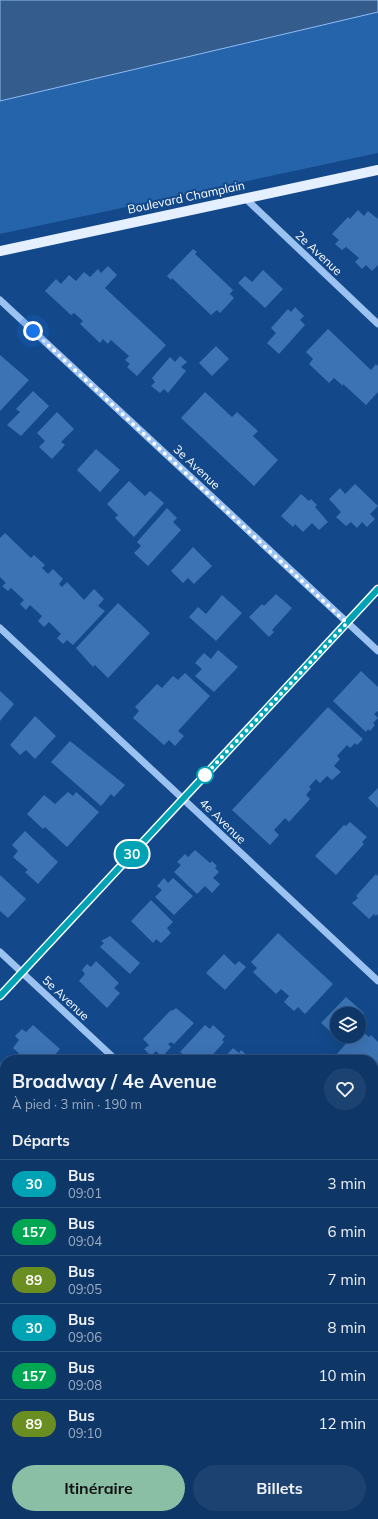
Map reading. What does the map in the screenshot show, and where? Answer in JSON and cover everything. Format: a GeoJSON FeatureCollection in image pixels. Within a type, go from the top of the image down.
{"type":"FeatureCollection","features":[{"type":"Feature","properties":{"kind":"main road","name":"Boulevard Champlain"},"geometry":{"type":"LineString","coordinates":[[0,251],[378,170]]}},
{"type":"Feature","properties":{"kind":"street","name":"2e Avenue"},"geometry":{"type":"LineString","coordinates":[[244,198],[378,324]]}},
{"type":"Feature","properties":{"kind":"street","name":"3e Avenue"},"geometry":{"type":"LineString","coordinates":[[0,300],[378,651]]}},
{"type":"Feature","properties":{"kind":"street"},"geometry":{"type":"LineString","coordinates":[[0,996],[378,589]]}},
{"type":"Feature","properties":{"kind":"street","name":"4e Avenue"},"geometry":{"type":"LineString","coordinates":[[0,628],[184,798],[378,981]]}},
{"type":"Feature","properties":{"kind":"street","name":"5e Avenue"},"geometry":{"type":"LineString","coordinates":[[0,952],[111,1055]]}},
{"type":"Feature","properties":{"kind":"shaded area"},"geometry":{"type":"Polygon","coordinates":[[[0,0],[378,0],[378,12],[0,101],[0,0]]]}},
{"type":"Feature","properties":{"kind":"shaded area"},"geometry":{"type":"Polygon","coordinates":[[[378,11],[378,153],[0,234],[0,101],[378,11]]]}},
{"type":"Feature","properties":{"kind":"building"},"geometry":{"type":"Polygon","coordinates":[[[358,210],[364,216],[368,211],[378,219],[378,265],[372,271],[366,265],[362,269],[355,262],[359,258],[346,247],[342,250],[335,244],[339,240],[332,234],[348,217],[350,219],[358,210]]]}},
{"type":"Feature","properties":{"kind":"building"},"geometry":{"type":"Polygon","coordinates":[[[193,249],[197,252],[195,254],[233,290],[230,294],[234,298],[220,313],[217,310],[211,315],[172,278],[171,280],[167,276],[193,249]]]}},
{"type":"Feature","properties":{"kind":"building"},"geometry":{"type":"Polygon","coordinates":[[[108,266],[117,275],[105,288],[166,345],[137,376],[127,367],[130,364],[125,360],[129,356],[111,340],[108,344],[103,339],[100,343],[80,324],[83,321],[74,313],[71,315],[45,291],[56,279],[61,284],[69,275],[76,281],[84,272],[90,277],[98,269],[101,273],[108,266]]]}},
{"type":"Feature","properties":{"kind":"building"},"geometry":{"type":"Polygon","coordinates":[[[263,270],[283,289],[265,308],[238,283],[245,276],[252,282],[263,270]]]}},
{"type":"Feature","properties":{"kind":"building"},"geometry":{"type":"Polygon","coordinates":[[[295,307],[304,316],[300,320],[305,325],[279,354],[267,343],[276,333],[271,328],[288,309],[291,312],[295,307]]]}},
{"type":"Feature","properties":{"kind":"building"},"geometry":{"type":"Polygon","coordinates":[[[328,329],[371,370],[376,364],[378,366],[378,392],[366,405],[343,384],[343,386],[334,378],[329,383],[309,364],[313,359],[306,352],[328,329]]]}},
{"type":"Feature","properties":{"kind":"building"},"geometry":{"type":"Polygon","coordinates":[[[216,346],[229,359],[212,376],[199,363],[216,346]]]}},
{"type":"Feature","properties":{"kind":"building"},"geometry":{"type":"Polygon","coordinates":[[[0,355],[29,380],[0,411],[0,355]]]}},
{"type":"Feature","properties":{"kind":"building"},"geometry":{"type":"Polygon","coordinates":[[[180,356],[187,362],[181,367],[186,371],[168,393],[164,389],[160,393],[151,386],[155,382],[152,378],[170,357],[175,362],[180,356]]]}},
{"type":"Feature","properties":{"kind":"building"},"geometry":{"type":"Polygon","coordinates":[[[33,391],[49,406],[21,436],[7,425],[20,412],[16,409],[33,391]]]}},
{"type":"Feature","properties":{"kind":"building"},"geometry":{"type":"Polygon","coordinates":[[[205,392],[232,417],[237,412],[258,431],[253,436],[278,460],[254,486],[181,418],[205,392]]]}},
{"type":"Feature","properties":{"kind":"building"},"geometry":{"type":"Polygon","coordinates":[[[57,412],[74,429],[61,442],[65,445],[52,459],[39,447],[45,441],[37,433],[57,412]]]}},
{"type":"Feature","properties":{"kind":"building"},"geometry":{"type":"Polygon","coordinates":[[[96,449],[120,470],[100,492],[77,470],[96,449]]]}},
{"type":"Feature","properties":{"kind":"building"},"geometry":{"type":"Polygon","coordinates":[[[129,481],[145,496],[150,491],[164,503],[134,537],[115,518],[118,515],[107,504],[129,481]]]}},
{"type":"Feature","properties":{"kind":"building"},"geometry":{"type":"Polygon","coordinates":[[[355,484],[378,506],[370,514],[375,519],[367,527],[362,522],[357,528],[351,522],[346,526],[336,517],[341,512],[329,499],[340,488],[345,494],[355,484]]]}},
{"type":"Feature","properties":{"kind":"building"},"geometry":{"type":"Polygon","coordinates":[[[301,494],[309,501],[311,499],[317,505],[315,507],[328,522],[319,530],[312,523],[303,532],[295,524],[293,527],[281,516],[301,494]]]}},
{"type":"Feature","properties":{"kind":"building"},"geometry":{"type":"Polygon","coordinates":[[[167,508],[177,518],[173,522],[181,530],[148,566],[134,553],[141,546],[137,542],[167,508]]]}},
{"type":"Feature","properties":{"kind":"building"},"geometry":{"type":"Polygon","coordinates":[[[5,533],[31,558],[34,555],[45,565],[42,568],[48,574],[53,569],[63,579],[59,584],[62,587],[67,582],[84,600],[94,589],[104,599],[98,606],[105,611],[73,645],[67,640],[63,644],[57,638],[61,634],[49,622],[44,627],[38,621],[42,616],[30,605],[26,610],[20,604],[24,600],[11,588],[8,591],[2,586],[6,583],[0,577],[0,538],[5,533]]]}},
{"type":"Feature","properties":{"kind":"building"},"geometry":{"type":"Polygon","coordinates":[[[193,547],[212,566],[194,584],[188,578],[183,583],[171,571],[193,547]]]}},
{"type":"Feature","properties":{"kind":"building"},"geometry":{"type":"Polygon","coordinates":[[[276,594],[292,608],[272,630],[274,632],[269,637],[249,617],[262,604],[264,606],[276,594]]]}},
{"type":"Feature","properties":{"kind":"building"},"geometry":{"type":"Polygon","coordinates":[[[222,595],[242,613],[216,641],[189,617],[198,607],[206,614],[222,595]]]}},
{"type":"Feature","properties":{"kind":"building"},"geometry":{"type":"Polygon","coordinates":[[[118,603],[150,633],[108,678],[95,665],[93,667],[76,648],[118,603]]]}},
{"type":"Feature","properties":{"kind":"building"},"geometry":{"type":"Polygon","coordinates":[[[218,650],[238,667],[214,692],[195,676],[202,669],[195,663],[204,653],[211,659],[218,650]]]}},
{"type":"Feature","properties":{"kind":"building"},"geometry":{"type":"Polygon","coordinates":[[[361,671],[378,687],[378,711],[374,714],[378,718],[373,723],[375,725],[370,731],[368,729],[366,732],[333,701],[361,671]]]}},
{"type":"Feature","properties":{"kind":"building"},"geometry":{"type":"Polygon","coordinates":[[[185,673],[210,696],[178,731],[184,736],[175,746],[169,740],[164,745],[133,718],[139,711],[135,707],[157,684],[162,688],[173,676],[178,680],[185,673]]]}},
{"type":"Feature","properties":{"kind":"building"},"geometry":{"type":"Polygon","coordinates":[[[0,691],[14,704],[0,721],[0,691]]]}},
{"type":"Feature","properties":{"kind":"building"},"geometry":{"type":"Polygon","coordinates":[[[328,707],[363,739],[357,745],[355,743],[350,748],[347,745],[337,756],[340,759],[334,766],[341,772],[332,780],[327,776],[320,783],[316,779],[309,787],[311,789],[306,795],[310,799],[289,822],[285,818],[274,830],[279,835],[270,845],[232,810],[328,707]]]}},
{"type":"Feature","properties":{"kind":"building"},"geometry":{"type":"Polygon","coordinates":[[[35,716],[56,736],[35,759],[26,750],[20,755],[10,745],[35,716]]]}},
{"type":"Feature","properties":{"kind":"building"},"geometry":{"type":"Polygon","coordinates":[[[70,741],[125,785],[114,797],[111,794],[101,806],[51,762],[70,741]]]}},
{"type":"Feature","properties":{"kind":"building"},"geometry":{"type":"Polygon","coordinates":[[[378,788],[378,808],[368,798],[378,788]]]}},
{"type":"Feature","properties":{"kind":"building"},"geometry":{"type":"Polygon","coordinates":[[[68,792],[73,796],[76,792],[99,812],[67,847],[45,827],[43,829],[27,814],[44,795],[55,804],[68,792]]]}},
{"type":"Feature","properties":{"kind":"building"},"geometry":{"type":"Polygon","coordinates":[[[350,822],[367,837],[362,842],[364,844],[336,875],[315,856],[344,825],[346,826],[350,822]]]}},
{"type":"Feature","properties":{"kind":"building"},"geometry":{"type":"Polygon","coordinates":[[[25,831],[58,862],[38,884],[25,872],[28,870],[13,857],[18,851],[12,845],[25,831]]]}},
{"type":"Feature","properties":{"kind":"building"},"geometry":{"type":"Polygon","coordinates":[[[195,850],[210,863],[212,861],[217,866],[215,868],[219,872],[213,878],[220,884],[212,893],[205,886],[197,894],[174,872],[181,865],[177,862],[185,854],[188,857],[195,850]]]}},
{"type":"Feature","properties":{"kind":"building"},"geometry":{"type":"Polygon","coordinates":[[[376,874],[378,876],[378,914],[376,916],[374,914],[369,919],[352,903],[358,898],[356,896],[376,874]]]}},
{"type":"Feature","properties":{"kind":"building"},"geometry":{"type":"Polygon","coordinates":[[[0,875],[26,899],[8,918],[0,911],[0,875]]]}},
{"type":"Feature","properties":{"kind":"building"},"geometry":{"type":"Polygon","coordinates":[[[164,878],[168,883],[173,878],[193,896],[174,915],[155,897],[162,890],[157,886],[164,878]]]}},
{"type":"Feature","properties":{"kind":"building"},"geometry":{"type":"Polygon","coordinates":[[[151,900],[173,922],[167,928],[171,933],[161,943],[156,939],[153,943],[131,921],[151,900]]]}},
{"type":"Feature","properties":{"kind":"building"},"geometry":{"type":"Polygon","coordinates":[[[278,933],[333,984],[305,1014],[298,1007],[294,1011],[284,1002],[289,996],[281,989],[276,994],[253,972],[257,968],[251,962],[278,933]]]}},
{"type":"Feature","properties":{"kind":"building"},"geometry":{"type":"Polygon","coordinates":[[[110,936],[140,963],[130,974],[100,947],[104,943],[101,941],[110,936]]]}},
{"type":"Feature","properties":{"kind":"building"},"geometry":{"type":"Polygon","coordinates":[[[224,954],[235,965],[239,961],[246,967],[225,990],[206,973],[224,954]]]}},
{"type":"Feature","properties":{"kind":"building"},"geometry":{"type":"Polygon","coordinates":[[[96,961],[119,983],[114,988],[120,993],[107,1008],[79,981],[85,974],[82,970],[87,964],[91,967],[96,961]]]}},
{"type":"Feature","properties":{"kind":"building"},"geometry":{"type":"Polygon","coordinates":[[[346,997],[357,1007],[336,1007],[346,997]]]}},
{"type":"Feature","properties":{"kind":"building"},"geometry":{"type":"Polygon","coordinates":[[[176,1008],[194,1023],[174,1044],[171,1042],[168,1044],[171,1047],[164,1055],[160,1055],[156,1051],[150,1055],[144,1049],[149,1045],[143,1039],[171,1010],[172,1011],[176,1008]]]}},
{"type":"Feature","properties":{"kind":"building"},"geometry":{"type":"Polygon","coordinates":[[[330,1014],[330,1031],[321,1023],[330,1014]]]}},
{"type":"Feature","properties":{"kind":"building"},"geometry":{"type":"Polygon","coordinates":[[[33,1025],[60,1049],[55,1055],[21,1055],[13,1048],[19,1040],[15,1036],[22,1029],[26,1032],[33,1025]]]}},
{"type":"Feature","properties":{"kind":"building"},"geometry":{"type":"Polygon","coordinates":[[[205,1025],[210,1029],[213,1025],[225,1036],[222,1040],[224,1042],[212,1055],[184,1055],[180,1052],[205,1025]]]}},
{"type":"Feature","properties":{"kind":"building"},"geometry":{"type":"Polygon","coordinates":[[[366,1035],[369,1037],[371,1035],[378,1042],[378,1055],[336,1055],[347,1043],[366,1043],[366,1035]]]}},
{"type":"Feature","properties":{"kind":"building"},"geometry":{"type":"Polygon","coordinates":[[[233,1048],[239,1053],[241,1050],[247,1055],[227,1055],[233,1048]]]}},
{"type":"Feature","properties":{"kind":"bus line","name":"30"},"geometry":{"type":"LineString","coordinates":[[0,996],[378,589]]}},
{"type":"Feature","properties":{"kind":"route"},"geometry":{"type":"LineString","coordinates":[[33,331],[347,623],[205,775]]}}]}
